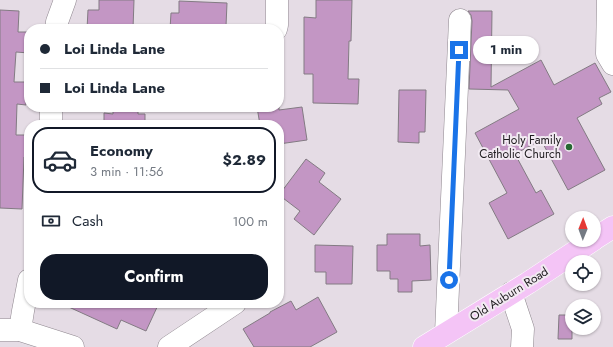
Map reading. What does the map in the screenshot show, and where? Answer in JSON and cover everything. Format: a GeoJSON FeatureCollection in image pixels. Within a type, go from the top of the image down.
{"type":"FeatureCollection","features":[{"type":"Feature","properties":{"kind":"main road","name":"Old Auburn Road"},"geometry":{"type":"LineString","coordinates":[[601,235],[613,227]]}},
{"type":"Feature","properties":{"kind":"main road","name":"Old Auburn Road"},"geometry":{"type":"LineString","coordinates":[[424,347],[582,247]]}},
{"type":"Feature","properties":{"kind":"street"},"geometry":{"type":"LineString","coordinates":[[57,24],[65,0]]}},
{"type":"Feature","properties":{"kind":"street"},"geometry":{"type":"LineString","coordinates":[[277,0],[277,24]]}},
{"type":"Feature","properties":{"kind":"street"},"geometry":{"type":"LineString","coordinates":[[609,16],[607,54],[613,64]]}},
{"type":"Feature","properties":{"kind":"street"},"geometry":{"type":"LineString","coordinates":[[446,333],[460,20]]}},
{"type":"Feature","properties":{"kind":"street"},"geometry":{"type":"LineString","coordinates":[[511,293],[523,329],[522,347]]}},
{"type":"Feature","properties":{"kind":"street"},"geometry":{"type":"LineString","coordinates":[[24,306],[23,311],[10,330],[73,347]]}},
{"type":"Feature","properties":{"kind":"street"},"geometry":{"type":"LineString","coordinates":[[169,347],[228,308]]}},
{"type":"Feature","properties":{"kind":"building"},"geometry":{"type":"Polygon","coordinates":[[[99,0],[134,0],[133,24],[87,24],[88,10],[99,10],[99,0]]]}},
{"type":"Feature","properties":{"kind":"building"},"geometry":{"type":"Polygon","coordinates":[[[316,0],[352,0],[348,79],[359,79],[358,104],[313,103],[313,74],[304,74],[304,17],[316,18],[316,0]]]}},
{"type":"Feature","properties":{"kind":"building"},"geometry":{"type":"Polygon","coordinates":[[[179,1],[227,3],[226,24],[170,24],[171,13],[179,13],[179,1]]]}},
{"type":"Feature","properties":{"kind":"building"},"geometry":{"type":"Polygon","coordinates":[[[0,10],[19,11],[18,32],[24,32],[24,53],[16,52],[14,82],[24,82],[24,105],[17,104],[16,135],[24,135],[24,157],[22,209],[0,208],[0,10]]]}},
{"type":"Feature","properties":{"kind":"building","name":"Holy Family Catholic Church"},"geometry":{"type":"Polygon","coordinates":[[[468,11],[492,11],[491,87],[541,60],[554,85],[595,63],[611,92],[599,98],[602,104],[577,118],[605,170],[568,190],[541,140],[515,154],[536,193],[541,190],[554,214],[508,239],[489,203],[507,193],[475,133],[519,109],[508,90],[469,89],[472,21],[471,15],[468,11]]]}},
{"type":"Feature","properties":{"kind":"building"},"geometry":{"type":"Polygon","coordinates":[[[399,90],[426,90],[425,132],[419,132],[419,143],[398,142],[399,90]]]}},
{"type":"Feature","properties":{"kind":"building"},"geometry":{"type":"Polygon","coordinates":[[[302,107],[307,140],[284,143],[284,120],[259,120],[258,112],[284,112],[284,109],[302,107]]]}},
{"type":"Feature","properties":{"kind":"building"},"geometry":{"type":"Polygon","coordinates":[[[113,112],[138,112],[138,114],[145,114],[145,120],[104,120],[104,113],[113,114],[113,112]]]}},
{"type":"Feature","properties":{"kind":"building"},"geometry":{"type":"Polygon","coordinates":[[[306,159],[325,173],[319,182],[341,199],[314,235],[294,219],[300,211],[284,199],[284,188],[306,159]]]}},
{"type":"Feature","properties":{"kind":"building"},"geometry":{"type":"Polygon","coordinates":[[[387,234],[420,234],[420,246],[430,245],[431,280],[412,281],[412,292],[398,292],[398,279],[390,279],[390,271],[377,271],[377,245],[387,245],[387,234]]]}},
{"type":"Feature","properties":{"kind":"building"},"geometry":{"type":"Polygon","coordinates":[[[315,245],[353,246],[352,284],[326,284],[326,272],[315,272],[315,245]]]}},
{"type":"Feature","properties":{"kind":"building"},"geometry":{"type":"Polygon","coordinates":[[[318,297],[337,332],[310,347],[254,347],[243,329],[278,308],[284,308],[284,305],[291,301],[296,310],[318,297]]]}},
{"type":"Feature","properties":{"kind":"building"},"geometry":{"type":"Polygon","coordinates":[[[71,308],[157,308],[146,331],[121,320],[117,329],[71,308]]]}},
{"type":"Feature","properties":{"kind":"building"},"geometry":{"type":"Polygon","coordinates":[[[559,315],[565,315],[565,335],[572,335],[572,339],[558,339],[559,315]]]}},
{"type":"Feature","properties":{"kind":"place","name":"Holy Family Catholic Church"},"geometry":{"type":"Point","coordinates":[569,147]}},
{"type":"Feature","properties":{"kind":"route"},"geometry":{"type":"LineString","coordinates":[[449,280],[459,50]]}}]}
